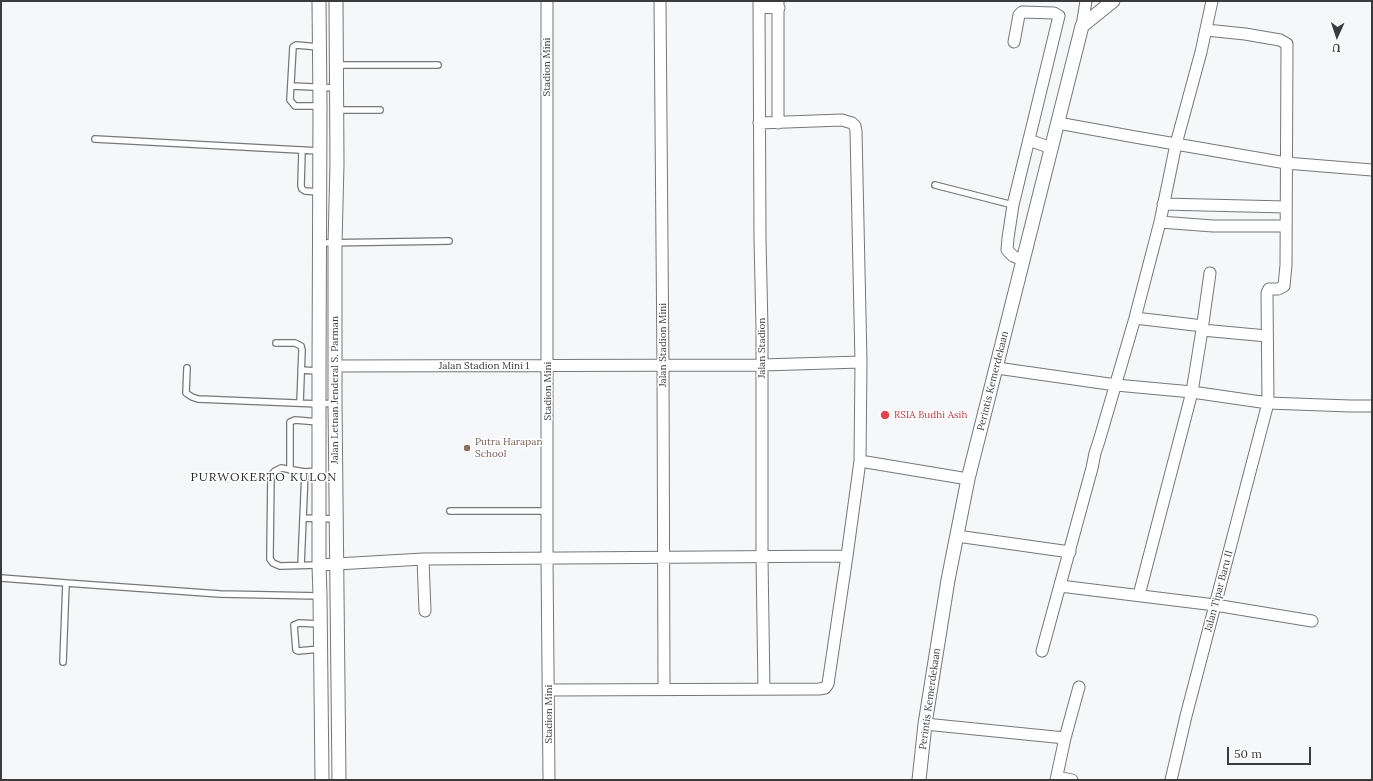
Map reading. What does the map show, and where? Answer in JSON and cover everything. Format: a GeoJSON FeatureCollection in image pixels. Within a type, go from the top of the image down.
{"type":"FeatureCollection","features":[{"type":"Feature","properties":{"kind":"street","name":"Jalan Letnan Jenderal S. Parman"},"geometry":{"type":"LineString","coordinates":[[319,1],[319,565],[322,780]]}},
{"type":"Feature","properties":{"kind":"street","name":"Jalan Letnan Jenderal S. Parman"},"geometry":{"type":"LineString","coordinates":[[336,1],[337,164],[335,244],[342,366],[335,403],[339,780]]}},
{"type":"Feature","properties":{"kind":"street","name":"Stadion Mini"},"geometry":{"type":"LineString","coordinates":[[547,1],[547,559],[549,780]]}},
{"type":"Feature","properties":{"kind":"street","name":"Jalan Stadion Mini"},"geometry":{"type":"LineString","coordinates":[[660,1],[664,689]]}},
{"type":"Feature","properties":{"kind":"street"},"geometry":{"type":"LineString","coordinates":[[1082,26],[1086,1]]}},
{"type":"Feature","properties":{"kind":"street"},"geometry":{"type":"LineString","coordinates":[[1082,26],[1113,1]]}},
{"type":"Feature","properties":{"kind":"street"},"geometry":{"type":"LineString","coordinates":[[1042,651],[1070,552],[1095,453],[1135,318],[1160,222],[1176,144],[1206,30],[1212,1]]}},
{"type":"Feature","properties":{"kind":"street","name":"Jalan Stadion"},"geometry":{"type":"LineString","coordinates":[[764,689],[759,4],[779,4],[778,123]]}},
{"type":"Feature","properties":{"kind":"street"},"geometry":{"type":"LineString","coordinates":[[1014,42],[1019,15],[1022,12],[1054,14],[1059,16],[1013,205],[1008,238],[1007,250],[1013,256],[1023,260]]}},
{"type":"Feature","properties":{"kind":"street","name":"Perintis Kemerdekaan"},"geometry":{"type":"LineString","coordinates":[[919,780],[948,580],[968,479],[1082,26]]}},
{"type":"Feature","properties":{"kind":"street"},"geometry":{"type":"LineString","coordinates":[[1160,222],[1213,226],[1286,226],[1287,44],[1280,40],[1245,34],[1206,30]]}},
{"type":"Feature","properties":{"kind":"street"},"geometry":{"type":"LineString","coordinates":[[549,690],[819,689],[825,688],[828,684],[848,556],[860,461],[861,362],[855,126],[852,123],[842,120],[759,123]]}},
{"type":"Feature","properties":{"kind":"street"},"geometry":{"type":"LineString","coordinates":[[1058,122],[1088,129],[1286,163],[1372,170]]}},
{"type":"Feature","properties":{"kind":"street"},"geometry":{"type":"LineString","coordinates":[[1029,140],[1052,148]]}},
{"type":"Feature","properties":{"kind":"street"},"geometry":{"type":"LineString","coordinates":[[1163,204],[1286,207]]}},
{"type":"Feature","properties":{"kind":"street","name":"Jalan Tipar Baru II"},"geometry":{"type":"LineString","coordinates":[[1171,780],[1186,716],[1268,403],[1268,290],[1282,288],[1284,286],[1286,265],[1286,226]]}},
{"type":"Feature","properties":{"kind":"street"},"geometry":{"type":"LineString","coordinates":[[1139,595],[1192,392],[1203,328],[1210,273]]}},
{"type":"Feature","properties":{"kind":"street"},"geometry":{"type":"LineString","coordinates":[[1135,318],[1267,336]]}},
{"type":"Feature","properties":{"kind":"street","name":"Jalan Stadion Mini 1"},"geometry":{"type":"LineString","coordinates":[[342,366],[663,366],[861,362]]}},
{"type":"Feature","properties":{"kind":"street"},"geometry":{"type":"LineString","coordinates":[[997,368],[1116,385],[1192,392],[1268,403],[1372,406]]}},
{"type":"Feature","properties":{"kind":"street"},"geometry":{"type":"LineString","coordinates":[[860,461],[968,479]]}},
{"type":"Feature","properties":{"kind":"street"},"geometry":{"type":"LineString","coordinates":[[957,536],[1070,552]]}},
{"type":"Feature","properties":{"kind":"street"},"geometry":{"type":"LineString","coordinates":[[319,565],[423,559],[762,558],[848,556]]}},
{"type":"Feature","properties":{"kind":"street"},"geometry":{"type":"LineString","coordinates":[[423,559],[425,611]]}},
{"type":"Feature","properties":{"kind":"street"},"geometry":{"type":"LineString","coordinates":[[1060,586],[1216,605],[1312,621]]}},
{"type":"Feature","properties":{"kind":"street"},"geometry":{"type":"LineString","coordinates":[[1072,780],[1056,779],[1065,738],[1079,687]]}},
{"type":"Feature","properties":{"kind":"street"},"geometry":{"type":"LineString","coordinates":[[321,719],[338,720]]}},
{"type":"Feature","properties":{"kind":"street"},"geometry":{"type":"LineString","coordinates":[[926,724],[1065,738]]}},
{"type":"Feature","properties":{"kind":"lane"},"geometry":{"type":"LineString","coordinates":[[320,47],[296,45],[293,47],[290,100],[295,106],[320,106]]}},
{"type":"Feature","properties":{"kind":"lane"},"geometry":{"type":"LineString","coordinates":[[336,65],[438,65]]}},
{"type":"Feature","properties":{"kind":"lane"},"geometry":{"type":"LineString","coordinates":[[291,86],[336,88]]}},
{"type":"Feature","properties":{"kind":"lane"},"geometry":{"type":"LineString","coordinates":[[336,110],[380,110]]}},
{"type":"Feature","properties":{"kind":"lane"},"geometry":{"type":"LineString","coordinates":[[95,139],[319,151]]}},
{"type":"Feature","properties":{"kind":"lane"},"geometry":{"type":"LineString","coordinates":[[302,150],[302,190],[319,192]]}},
{"type":"Feature","properties":{"kind":"lane"},"geometry":{"type":"LineString","coordinates":[[935,185],[1013,205]]}},
{"type":"Feature","properties":{"kind":"lane"},"geometry":{"type":"LineString","coordinates":[[320,243],[335,244],[449,241]]}},
{"type":"Feature","properties":{"kind":"lane"},"geometry":{"type":"LineString","coordinates":[[276,343],[295,343],[301,346],[300,403]]}},
{"type":"Feature","properties":{"kind":"lane"},"geometry":{"type":"LineString","coordinates":[[187,368],[186,393],[198,399],[319,404],[335,403]]}},
{"type":"Feature","properties":{"kind":"lane"},"geometry":{"type":"LineString","coordinates":[[301,370],[319,371]]}},
{"type":"Feature","properties":{"kind":"lane"},"geometry":{"type":"LineString","coordinates":[[290,470],[290,422],[295,420],[319,422]]}},
{"type":"Feature","properties":{"kind":"lane"},"geometry":{"type":"LineString","coordinates":[[319,471],[305,472],[278,469],[271,475],[270,559],[280,566],[319,565]]}},
{"type":"Feature","properties":{"kind":"lane"},"geometry":{"type":"LineString","coordinates":[[301,565],[305,472]]}},
{"type":"Feature","properties":{"kind":"lane"},"geometry":{"type":"LineString","coordinates":[[450,511],[548,511]]}},
{"type":"Feature","properties":{"kind":"lane"},"geometry":{"type":"LineString","coordinates":[[304,518],[337,519]]}},
{"type":"Feature","properties":{"kind":"lane"},"geometry":{"type":"LineString","coordinates":[[1,578],[220,594],[320,596]]}},
{"type":"Feature","properties":{"kind":"lane"},"geometry":{"type":"LineString","coordinates":[[64,662],[66,583]]}},
{"type":"Feature","properties":{"kind":"lane"},"geometry":{"type":"LineString","coordinates":[[320,624],[298,623],[294,625],[296,650],[320,649]]}},
{"type":"Feature","properties":{"kind":"place","name":"RSIA Budhi Asih"},"geometry":{"type":"Point","coordinates":[885,415]}},
{"type":"Feature","properties":{"kind":"place","name":"Putra Harapan School"},"geometry":{"type":"Point","coordinates":[467,448]}},
{"type":"Feature","properties":{"kind":"district","name":"PURWOKERTO KULON"},"geometry":{"type":"Point","coordinates":[264,478]}}]}
